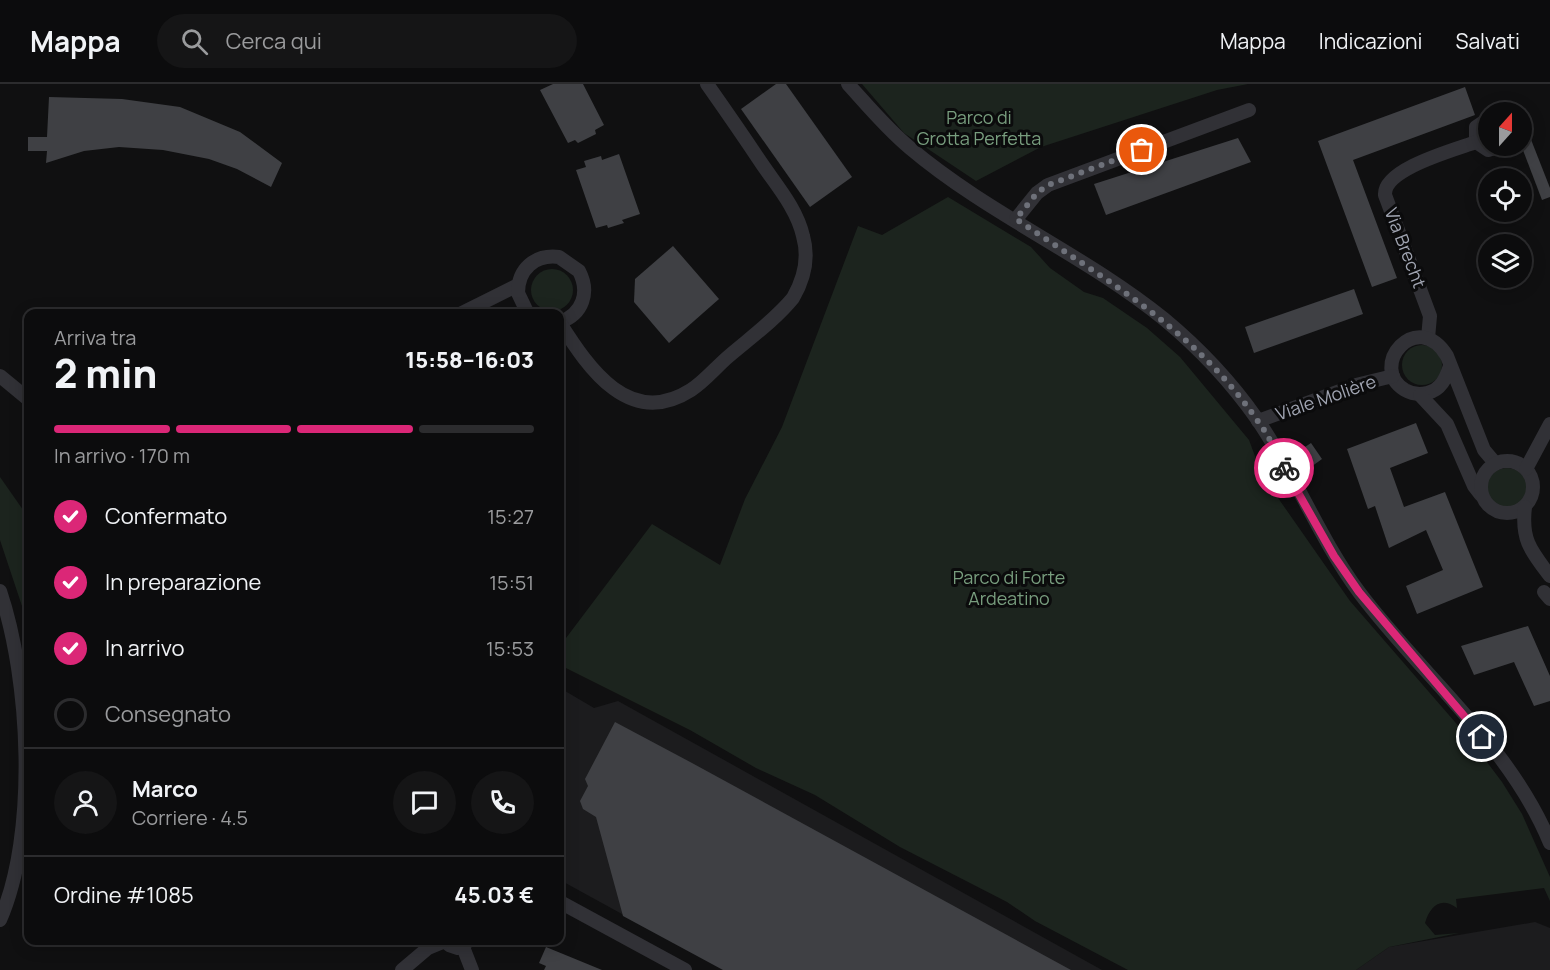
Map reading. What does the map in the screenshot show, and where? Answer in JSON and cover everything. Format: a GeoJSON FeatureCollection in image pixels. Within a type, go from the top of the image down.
{"type":"FeatureCollection","features":[{"type":"Feature","properties":{"kind":"street"},"geometry":{"type":"LineString","coordinates":[[564,330],[579,355],[608,385],[627,397],[661,403],[676,398],[702,382],[779,313],[798,290],[806,256],[803,236],[797,219],[782,193],[707,84]]}},
{"type":"Feature","properties":{"kind":"street"},"geometry":{"type":"LineString","coordinates":[[848,84],[912,149],[1125,290],[1165,320],[1222,375],[1258,421],[1341,566],[1390,630],[1513,777],[1541,823],[1550,843]]}},
{"type":"Feature","properties":{"kind":"street"},"geometry":{"type":"LineString","coordinates":[[1016,219],[1037,193],[1048,185],[1249,110]]}},
{"type":"Feature","properties":{"kind":"street"},"geometry":{"type":"LineString","coordinates":[[1476,142],[1476,126],[1478,125]]}},
{"type":"Feature","properties":{"kind":"street","name":"Via Brecht"},"geometry":{"type":"LineString","coordinates":[[1428,338],[1430,316],[1384,187],[1390,179],[1409,168],[1476,142]]}},
{"type":"Feature","properties":{"kind":"street"},"geometry":{"type":"LineString","coordinates":[[525,309],[520,301],[518,285],[524,270],[543,257],[560,257],[574,265],[585,286],[583,302],[573,315],[564,321]]}},
{"type":"Feature","properties":{"kind":"street"},"geometry":{"type":"LineString","coordinates":[[470,309],[518,285]]}},
{"type":"Feature","properties":{"kind":"street"},"geometry":{"type":"LineString","coordinates":[[1495,463],[1484,450],[1441,346],[1428,338],[1410,339],[1401,345],[1391,364],[1393,376],[1401,388],[1420,395],[1447,424],[1474,486],[1485,502],[1498,512],[1512,514],[1525,507]]}},
{"type":"Feature","properties":{"kind":"street"},"geometry":{"type":"LineString","coordinates":[[1420,395],[1432,392],[1443,383],[1450,366]]}},
{"type":"Feature","properties":{"kind":"street"},"geometry":{"type":"LineString","coordinates":[[0,376],[24,396]]}},
{"type":"Feature","properties":{"kind":"street","name":"Viale Molière"},"geometry":{"type":"LineString","coordinates":[[1258,421],[1356,385],[1393,376]]}},
{"type":"Feature","properties":{"kind":"street"},"geometry":{"type":"LineString","coordinates":[[1526,469],[1550,424]]}},
{"type":"Feature","properties":{"kind":"street"},"geometry":{"type":"LineString","coordinates":[[1481,495],[1482,480],[1495,463],[1512,461],[1526,469],[1531,476],[1533,492],[1525,507],[1524,530],[1527,544],[1550,576]]}},
{"type":"Feature","properties":{"kind":"street"},"geometry":{"type":"LineString","coordinates":[[0,591],[15,649],[24,748],[20,846],[13,883],[0,920]]}},
{"type":"Feature","properties":{"kind":"street"},"geometry":{"type":"LineString","coordinates":[[564,904],[685,970]]}},
{"type":"Feature","properties":{"kind":"street"},"geometry":{"type":"LineString","coordinates":[[402,970],[421,953],[437,945]]}},
{"type":"Feature","properties":{"kind":"street"},"geometry":{"type":"LineString","coordinates":[[450,945],[453,948],[464,945]]}},
{"type":"Feature","properties":{"kind":"street"},"geometry":{"type":"LineString","coordinates":[[467,945],[472,970]]}},
{"type":"Feature","properties":{"kind":"shaded area"},"geometry":{"type":"Polygon","coordinates":[[[564,690],[594,708],[618,701],[1102,970],[724,970],[564,882],[564,690]]]}},
{"type":"Feature","properties":{"kind":"shaded area"},"geometry":{"type":"Polygon","coordinates":[[[1535,922],[1550,928],[1550,970],[1356,970],[1389,947],[1535,922]]]}},
{"type":"Feature","properties":{"kind":"green space","name":"Parco di Grotta Perfetta"},"geometry":{"type":"Polygon","coordinates":[[[862,84],[1248,84],[1217,90],[1041,147],[976,181],[904,133],[862,84]]]}},
{"type":"Feature","properties":{"kind":"green space","name":"Parco di Forte Ardeatino"},"geometry":{"type":"Polygon","coordinates":[[[948,197],[1031,247],[1050,268],[1084,292],[1103,298],[1147,328],[1180,357],[1249,440],[1262,475],[1350,601],[1468,737],[1502,782],[1522,814],[1550,877],[1550,901],[1544,888],[1456,899],[1457,908],[1441,903],[1433,908],[1425,923],[1435,935],[1459,933],[1389,947],[1356,970],[1128,970],[1035,921],[1007,902],[900,847],[815,795],[756,768],[690,730],[564,667],[564,641],[652,524],[720,565],[745,499],[782,427],[858,226],[882,235],[948,197]]]}},
{"type":"Feature","properties":{"kind":"green space"},"geometry":{"type":"Polygon","coordinates":[[[544,270],[560,270],[572,282],[572,298],[561,309],[543,309],[532,298],[532,282],[544,270]]]}},
{"type":"Feature","properties":{"kind":"green space"},"geometry":{"type":"Polygon","coordinates":[[[1422,345],[1436,351],[1442,365],[1436,379],[1422,385],[1408,379],[1402,365],[1408,351],[1422,345]]]}},
{"type":"Feature","properties":{"kind":"green space"},"geometry":{"type":"Polygon","coordinates":[[[1507,468],[1521,474],[1527,488],[1521,502],[1507,508],[1493,502],[1487,488],[1493,474],[1507,468]]]}},
{"type":"Feature","properties":{"kind":"green space"},"geometry":{"type":"Polygon","coordinates":[[[0,477],[24,511],[24,612],[0,540],[0,477]]]}},
{"type":"Feature","properties":{"kind":"building"},"geometry":{"type":"Polygon","coordinates":[[[553,84],[583,84],[604,125],[595,130],[596,134],[578,143],[575,140],[568,143],[540,90],[553,84]]]}},
{"type":"Feature","properties":{"kind":"building"},"geometry":{"type":"Polygon","coordinates":[[[776,84],[786,84],[852,177],[810,207],[741,109],[776,84]]]}},
{"type":"Feature","properties":{"kind":"building"},"geometry":{"type":"Polygon","coordinates":[[[1465,87],[1475,115],[1353,160],[1397,278],[1372,287],[1318,141],[1465,87]]]}},
{"type":"Feature","properties":{"kind":"building"},"geometry":{"type":"Polygon","coordinates":[[[49,97],[122,99],[180,107],[240,132],[282,163],[271,187],[237,169],[209,159],[163,150],[119,147],[84,151],[46,163],[47,151],[28,151],[28,137],[47,137],[49,97]]]}},
{"type":"Feature","properties":{"kind":"building"},"geometry":{"type":"Polygon","coordinates":[[[1238,138],[1251,162],[1106,215],[1094,184],[1238,138]]]}},
{"type":"Feature","properties":{"kind":"building"},"geometry":{"type":"Polygon","coordinates":[[[1532,142],[1550,188],[1550,197],[1542,200],[1532,168],[1530,168],[1525,156],[1532,156],[1532,142]]]}},
{"type":"Feature","properties":{"kind":"building"},"geometry":{"type":"Polygon","coordinates":[[[619,154],[640,214],[622,220],[624,223],[608,228],[607,225],[596,228],[576,170],[586,167],[584,161],[601,156],[602,160],[619,154]]]}},
{"type":"Feature","properties":{"kind":"building"},"geometry":{"type":"Polygon","coordinates":[[[673,246],[719,299],[669,343],[634,302],[635,279],[673,246]]]}},
{"type":"Feature","properties":{"kind":"building"},"geometry":{"type":"Polygon","coordinates":[[[1354,289],[1363,314],[1254,353],[1245,327],[1354,289]]]}},
{"type":"Feature","properties":{"kind":"building"},"geometry":{"type":"Polygon","coordinates":[[[1416,423],[1428,453],[1390,468],[1404,507],[1445,492],[1483,587],[1417,614],[1406,586],[1443,570],[1426,530],[1389,548],[1375,506],[1368,509],[1347,449],[1416,423]]]}},
{"type":"Feature","properties":{"kind":"building"},"geometry":{"type":"Polygon","coordinates":[[[1311,443],[1322,459],[1304,472],[1293,455],[1311,443]]]}},
{"type":"Feature","properties":{"kind":"building"},"geometry":{"type":"Polygon","coordinates":[[[1528,626],[1550,676],[1550,701],[1534,706],[1514,662],[1474,675],[1461,646],[1528,626]]]}},
{"type":"Feature","properties":{"kind":"building"},"geometry":{"type":"Polygon","coordinates":[[[615,722],[1071,970],[723,970],[623,916],[596,817],[583,809],[580,801],[588,786],[585,779],[615,722]]]}},
{"type":"Feature","properties":{"kind":"building"},"geometry":{"type":"Polygon","coordinates":[[[546,947],[602,970],[544,970],[546,966],[539,963],[546,947]]]}},
{"type":"Feature","properties":{"kind":"way so far"},"geometry":{"type":"LineString","coordinates":[[1142,150],[1048,185],[1037,193],[1016,219],[1136,298],[1192,344],[1222,375],[1258,421],[1284,468]]}},
{"type":"Feature","properties":{"kind":"route"},"geometry":{"type":"LineString","coordinates":[[1284,468],[1334,556],[1359,592],[1482,737]]}}]}
